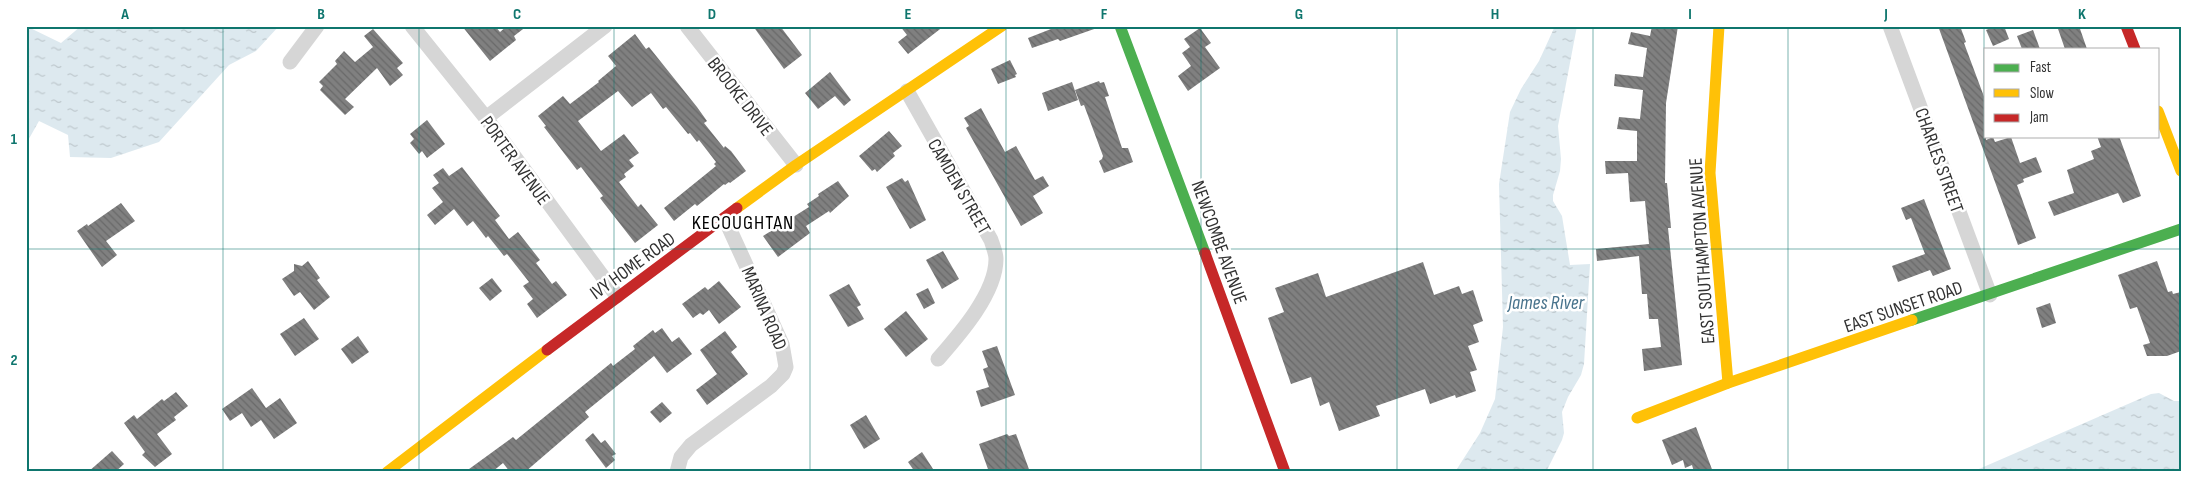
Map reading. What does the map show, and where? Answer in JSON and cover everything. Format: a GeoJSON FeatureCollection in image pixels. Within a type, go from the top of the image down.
{"type":"FeatureCollection","features":[{"type":"Feature","properties":{"kind":"street"},"geometry":{"type":"LineString","coordinates":[[290,62],[317,26]]}},
{"type":"Feature","properties":{"kind":"street","name":"PORTER AVENUE"},"geometry":{"type":"LineString","coordinates":[[412,26],[486,118],[617,296]]}},
{"type":"Feature","properties":{"kind":"street"},"geometry":{"type":"LineString","coordinates":[[486,118],[606,26]]}},
{"type":"Feature","properties":{"kind":"street","name":"BROOKE DRIVE"},"geometry":{"type":"LineString","coordinates":[[687,26],[796,165]]}},
{"type":"Feature","properties":{"kind":"street","name":"IVY HOME ROAD"},"geometry":{"type":"LineString","coordinates":[[387,472],[617,296],[725,219],[796,165],[1002,26]]}},
{"type":"Feature","properties":{"kind":"street","name":"NEWCOMBE AVENUE"},"geometry":{"type":"LineString","coordinates":[[1120,26],[1220,290],[1285,472]]}},
{"type":"Feature","properties":{"kind":"street","name":"EAST SOUTHAMPTON AVENUE"},"geometry":{"type":"LineString","coordinates":[[1719,26],[1710,173],[1728,384]]}},
{"type":"Feature","properties":{"kind":"street","name":"CHARLES STREET"},"geometry":{"type":"LineString","coordinates":[[1890,26],[1990,295]]}},
{"type":"Feature","properties":{"kind":"street"},"geometry":{"type":"LineString","coordinates":[[2128,27],[2135,48]]}},
{"type":"Feature","properties":{"kind":"street","name":"CAMDEN STREET"},"geometry":{"type":"LineString","coordinates":[[907,91],[991,240],[996,257],[991,286],[967,324],[938,358]]}},
{"type":"Feature","properties":{"kind":"street"},"geometry":{"type":"LineString","coordinates":[[2160,116],[2181,171]]}},
{"type":"Feature","properties":{"kind":"street","name":"MARINA ROAD"},"geometry":{"type":"LineString","coordinates":[[677,472],[681,457],[691,445],[771,386],[783,374],[786,367],[782,344],[725,219]]}},
{"type":"Feature","properties":{"kind":"street","name":"EAST SUNSET ROAD"},"geometry":{"type":"LineString","coordinates":[[1637,418],[1728,384],[2181,229]]}},
{"type":"Feature","properties":{"kind":"water"},"geometry":{"type":"Polygon","coordinates":[[[26,26],[61,43],[81,26],[279,26],[256,51],[229,65],[159,142],[111,158],[70,157],[68,135],[39,121],[26,144],[26,26]]]}},
{"type":"Feature","properties":{"kind":"water","name":"James River"},"geometry":{"type":"Polygon","coordinates":[[[1555,26],[1577,26],[1558,126],[1561,159],[1553,201],[1562,216],[1570,265],[1590,264],[1584,364],[1581,375],[1568,397],[1562,412],[1564,433],[1546,472],[1455,472],[1480,433],[1495,399],[1503,327],[1499,184],[1510,112],[1521,89],[1539,61],[1555,26]]]}},
{"type":"Feature","properties":{"kind":"water"},"geometry":{"type":"Polygon","coordinates":[[[2159,393],[2174,401],[2181,401],[2181,472],[1972,472],[2151,394],[2159,393]]]}},
{"type":"Feature","properties":{"kind":"building"},"geometry":{"type":"Polygon","coordinates":[[[462,26],[495,26],[500,32],[507,26],[527,26],[514,36],[516,40],[490,61],[462,26]]]}},
{"type":"Feature","properties":{"kind":"building"},"geometry":{"type":"Polygon","coordinates":[[[753,26],[780,26],[802,55],[784,69],[753,26]]]}},
{"type":"Feature","properties":{"kind":"building"},"geometry":{"type":"Polygon","coordinates":[[[900,26],[944,26],[908,54],[898,42],[907,35],[900,26]]]}},
{"type":"Feature","properties":{"kind":"building"},"geometry":{"type":"Polygon","coordinates":[[[1050,26],[1097,26],[1097,28],[1060,41],[1058,39],[1032,48],[1028,38],[1051,29],[1050,26]]]}},
{"type":"Feature","properties":{"kind":"building"},"geometry":{"type":"Polygon","coordinates":[[[1652,26],[1678,26],[1666,103],[1665,183],[1667,183],[1671,228],[1668,228],[1682,365],[1644,371],[1642,349],[1661,347],[1658,319],[1649,319],[1647,294],[1642,294],[1639,256],[1597,261],[1596,249],[1649,244],[1645,201],[1630,202],[1628,173],[1606,174],[1605,161],[1637,161],[1637,131],[1617,129],[1619,117],[1640,119],[1643,90],[1614,86],[1615,74],[1643,77],[1647,48],[1628,44],[1631,32],[1650,36],[1652,26]]]}},
{"type":"Feature","properties":{"kind":"building"},"geometry":{"type":"Polygon","coordinates":[[[1938,26],[1960,26],[1966,42],[1964,43],[1984,97],[1984,138],[1986,140],[1993,138],[1995,142],[2011,138],[2020,163],[2036,157],[2042,172],[2023,179],[2024,182],[2017,185],[2036,238],[2018,245],[1938,26]]]}},
{"type":"Feature","properties":{"kind":"building"},"geometry":{"type":"Polygon","coordinates":[[[1996,26],[2004,26],[2009,39],[1993,46],[1986,30],[1996,26]]]}},
{"type":"Feature","properties":{"kind":"building"},"geometry":{"type":"Polygon","coordinates":[[[2057,26],[2079,26],[2087,48],[2065,48],[2057,26]]]}},
{"type":"Feature","properties":{"kind":"building"},"geometry":{"type":"Polygon","coordinates":[[[1200,28],[1211,43],[1205,47],[1220,68],[1188,91],[1178,76],[1191,66],[1182,53],[1190,47],[1184,39],[1200,28]]]}},
{"type":"Feature","properties":{"kind":"building"},"geometry":{"type":"Polygon","coordinates":[[[373,29],[403,63],[397,68],[403,75],[390,86],[377,68],[345,99],[354,107],[345,115],[320,90],[323,86],[319,82],[337,64],[335,61],[344,51],[355,62],[373,47],[364,36],[373,29]]]}},
{"type":"Feature","properties":{"kind":"building"},"geometry":{"type":"Polygon","coordinates":[[[2033,30],[2040,48],[2022,48],[2017,36],[2033,30]]]}},
{"type":"Feature","properties":{"kind":"building"},"geometry":{"type":"Polygon","coordinates":[[[635,34],[646,49],[649,47],[697,107],[707,121],[704,123],[724,148],[725,146],[731,151],[746,171],[730,183],[724,184],[697,206],[695,204],[674,221],[664,208],[716,166],[714,164],[716,162],[699,140],[697,142],[690,133],[688,134],[666,107],[663,109],[651,93],[632,107],[618,91],[578,121],[601,151],[624,134],[639,153],[629,160],[634,166],[624,174],[626,177],[619,182],[638,207],[641,204],[658,225],[635,243],[600,198],[603,196],[581,167],[577,170],[544,127],[546,126],[538,116],[563,96],[570,104],[599,82],[616,66],[608,56],[635,34]]]}},
{"type":"Feature","properties":{"kind":"building"},"geometry":{"type":"Polygon","coordinates":[[[1010,60],[1017,74],[1015,75],[1016,77],[998,84],[991,69],[1010,60]]]}},
{"type":"Feature","properties":{"kind":"building"},"geometry":{"type":"Polygon","coordinates":[[[830,72],[851,100],[844,106],[835,96],[818,109],[805,93],[830,72]]]}},
{"type":"Feature","properties":{"kind":"building"},"geometry":{"type":"Polygon","coordinates":[[[1099,81],[1100,83],[1104,82],[1109,96],[1105,97],[1122,148],[1128,148],[1133,162],[1104,173],[1099,161],[1103,156],[1084,105],[1081,106],[1075,90],[1099,81]]]}},
{"type":"Feature","properties":{"kind":"building"},"geometry":{"type":"Polygon","coordinates":[[[1072,82],[1078,100],[1048,111],[1042,93],[1072,82]]]}},
{"type":"Feature","properties":{"kind":"building"},"geometry":{"type":"Polygon","coordinates":[[[981,108],[1005,152],[1016,146],[1035,180],[1043,176],[1049,186],[1033,196],[1043,213],[1021,226],[966,128],[969,126],[964,118],[981,108]]]}},
{"type":"Feature","properties":{"kind":"building"},"geometry":{"type":"Polygon","coordinates":[[[427,120],[445,144],[427,158],[422,151],[419,154],[410,143],[414,139],[410,134],[427,120]]]}},
{"type":"Feature","properties":{"kind":"building"},"geometry":{"type":"Polygon","coordinates":[[[889,131],[902,146],[893,153],[895,156],[877,172],[875,169],[872,171],[859,156],[889,131]]]}},
{"type":"Feature","properties":{"kind":"building"},"geometry":{"type":"Polygon","coordinates":[[[2098,138],[2120,138],[2141,196],[2123,203],[2118,193],[2054,216],[2048,202],[2074,193],[2067,170],[2094,159],[2091,151],[2101,147],[2098,138]]]}},
{"type":"Feature","properties":{"kind":"building"},"geometry":{"type":"Polygon","coordinates":[[[462,167],[500,216],[495,220],[509,239],[518,232],[540,260],[536,263],[552,284],[556,281],[567,295],[537,318],[527,304],[533,299],[523,286],[529,282],[507,254],[504,256],[488,236],[486,238],[473,221],[467,226],[454,209],[435,225],[427,215],[443,202],[432,188],[439,183],[433,175],[443,168],[449,176],[462,167]]]}},
{"type":"Feature","properties":{"kind":"building"},"geometry":{"type":"Polygon","coordinates":[[[902,178],[905,182],[908,180],[926,220],[910,229],[886,187],[902,178]]]}},
{"type":"Feature","properties":{"kind":"building"},"geometry":{"type":"Polygon","coordinates":[[[838,181],[849,196],[830,213],[829,211],[806,226],[810,233],[778,257],[763,236],[809,207],[807,204],[819,196],[818,194],[838,181]]]}},
{"type":"Feature","properties":{"kind":"building"},"geometry":{"type":"Polygon","coordinates":[[[1924,199],[1951,269],[1933,276],[1930,270],[1898,282],[1892,266],[1925,254],[1911,218],[1906,220],[1901,208],[1924,199]]]}},
{"type":"Feature","properties":{"kind":"building"},"geometry":{"type":"Polygon","coordinates":[[[121,203],[135,221],[106,241],[117,255],[102,267],[77,231],[87,224],[88,226],[121,203]]]}},
{"type":"Feature","properties":{"kind":"building"},"geometry":{"type":"Polygon","coordinates":[[[943,251],[959,279],[942,289],[926,260],[943,251]]]}},
{"type":"Feature","properties":{"kind":"building"},"geometry":{"type":"Polygon","coordinates":[[[308,261],[320,278],[317,280],[330,297],[314,310],[300,292],[294,296],[282,279],[294,271],[294,264],[302,266],[308,261]]]}},
{"type":"Feature","properties":{"kind":"building"},"geometry":{"type":"Polygon","coordinates":[[[2157,261],[2168,292],[2172,291],[2173,294],[2181,292],[2181,351],[2167,356],[2147,356],[2143,345],[2150,343],[2137,307],[2130,309],[2118,275],[2157,261]]]}},
{"type":"Feature","properties":{"kind":"building"},"geometry":{"type":"Polygon","coordinates":[[[1423,262],[1434,295],[1459,286],[1462,294],[1473,290],[1483,321],[1473,325],[1479,342],[1468,346],[1477,370],[1470,372],[1476,391],[1456,398],[1455,395],[1430,404],[1425,389],[1376,406],[1380,416],[1339,431],[1329,402],[1320,406],[1311,377],[1291,384],[1268,318],[1284,312],[1275,288],[1318,273],[1326,297],[1423,262]]]}},
{"type":"Feature","properties":{"kind":"building"},"geometry":{"type":"Polygon","coordinates":[[[492,278],[502,291],[490,301],[479,288],[492,278]]]}},
{"type":"Feature","properties":{"kind":"building"},"geometry":{"type":"Polygon","coordinates":[[[719,281],[741,307],[719,324],[709,310],[703,315],[700,313],[693,318],[682,304],[705,287],[708,290],[719,281]]]}},
{"type":"Feature","properties":{"kind":"building"},"geometry":{"type":"Polygon","coordinates":[[[849,284],[861,305],[857,307],[864,319],[848,327],[829,295],[849,284]]]}},
{"type":"Feature","properties":{"kind":"building"},"geometry":{"type":"Polygon","coordinates":[[[928,288],[935,303],[924,309],[916,294],[928,288]]]}},
{"type":"Feature","properties":{"kind":"building"},"geometry":{"type":"Polygon","coordinates":[[[2050,303],[2056,323],[2042,328],[2036,308],[2050,303]]]}},
{"type":"Feature","properties":{"kind":"building"},"geometry":{"type":"Polygon","coordinates":[[[906,311],[928,339],[906,357],[884,329],[906,311]]]}},
{"type":"Feature","properties":{"kind":"building"},"geometry":{"type":"Polygon","coordinates":[[[304,318],[319,339],[295,356],[280,334],[304,318]]]}},
{"type":"Feature","properties":{"kind":"building"},"geometry":{"type":"Polygon","coordinates":[[[662,328],[672,342],[679,337],[692,354],[667,373],[654,356],[585,412],[589,417],[525,472],[510,472],[503,463],[492,472],[465,472],[513,437],[516,440],[611,363],[613,366],[635,349],[633,346],[653,330],[655,333],[662,328]]]}},
{"type":"Feature","properties":{"kind":"building"},"geometry":{"type":"Polygon","coordinates":[[[725,331],[737,347],[731,352],[748,374],[707,405],[696,390],[717,374],[700,350],[725,331]]]}},
{"type":"Feature","properties":{"kind":"building"},"geometry":{"type":"Polygon","coordinates":[[[358,336],[369,352],[352,364],[341,349],[358,336]]]}},
{"type":"Feature","properties":{"kind":"building"},"geometry":{"type":"Polygon","coordinates":[[[997,346],[1015,395],[981,407],[976,391],[989,387],[983,369],[988,367],[982,351],[997,346]]]}},
{"type":"Feature","properties":{"kind":"building"},"geometry":{"type":"Polygon","coordinates":[[[252,388],[266,408],[280,398],[297,423],[274,439],[261,420],[251,427],[242,413],[230,421],[222,409],[252,388]]]}},
{"type":"Feature","properties":{"kind":"building"},"geometry":{"type":"Polygon","coordinates":[[[176,392],[188,406],[174,417],[176,420],[157,434],[172,454],[155,467],[142,455],[145,452],[124,423],[134,415],[137,419],[162,399],[164,401],[176,392]]]}},
{"type":"Feature","properties":{"kind":"building"},"geometry":{"type":"Polygon","coordinates":[[[662,402],[672,413],[660,423],[650,412],[662,402]]]}},
{"type":"Feature","properties":{"kind":"building"},"geometry":{"type":"Polygon","coordinates":[[[866,415],[880,439],[864,449],[850,425],[866,415]]]}},
{"type":"Feature","properties":{"kind":"building"},"geometry":{"type":"Polygon","coordinates":[[[1696,427],[1713,472],[1694,472],[1692,465],[1685,468],[1683,460],[1672,465],[1662,440],[1696,427]]]}},
{"type":"Feature","properties":{"kind":"building"},"geometry":{"type":"Polygon","coordinates":[[[593,433],[601,443],[605,440],[616,454],[612,456],[615,460],[606,468],[585,440],[593,433]]]}},
{"type":"Feature","properties":{"kind":"building"},"geometry":{"type":"Polygon","coordinates":[[[1007,434],[1009,436],[1016,434],[1030,472],[989,472],[979,444],[1007,434]]]}},
{"type":"Feature","properties":{"kind":"building"},"geometry":{"type":"Polygon","coordinates":[[[112,451],[124,464],[115,472],[88,472],[112,451]]]}},
{"type":"Feature","properties":{"kind":"building"},"geometry":{"type":"Polygon","coordinates":[[[922,452],[935,472],[915,472],[908,462],[922,452]]]}},
{"type":"Feature","properties":{"kind":"traffic: fast"},"geometry":{"type":"LineString","coordinates":[[1120,26],[1205,253]]}},
{"type":"Feature","properties":{"kind":"traffic: fast"},"geometry":{"type":"LineString","coordinates":[[1912,320],[2181,229]]}},
{"type":"Feature","properties":{"kind":"traffic: slow"},"geometry":{"type":"LineString","coordinates":[[737,208],[796,165],[1002,26]]}},
{"type":"Feature","properties":{"kind":"traffic: slow"},"geometry":{"type":"LineString","coordinates":[[1719,26],[1710,173],[1728,383]]}},
{"type":"Feature","properties":{"kind":"traffic: slow"},"geometry":{"type":"LineString","coordinates":[[2160,116],[2181,171]]}},
{"type":"Feature","properties":{"kind":"traffic: slow"},"geometry":{"type":"LineString","coordinates":[[1637,418],[1728,383],[1912,320]]}},
{"type":"Feature","properties":{"kind":"traffic: slow"},"geometry":{"type":"LineString","coordinates":[[387,472],[547,350]]}},
{"type":"Feature","properties":{"kind":"traffic: jam"},"geometry":{"type":"LineString","coordinates":[[2126,26],[2135,48]]}},
{"type":"Feature","properties":{"kind":"traffic: jam"},"geometry":{"type":"LineString","coordinates":[[547,350],[737,208]]}},
{"type":"Feature","properties":{"kind":"traffic: jam"},"geometry":{"type":"LineString","coordinates":[[1205,253],[1285,472]]}},
{"type":"Feature","properties":{"kind":"district","name":"KECOUGHTAN"},"geometry":{"type":"Point","coordinates":[743,222]}}]}
